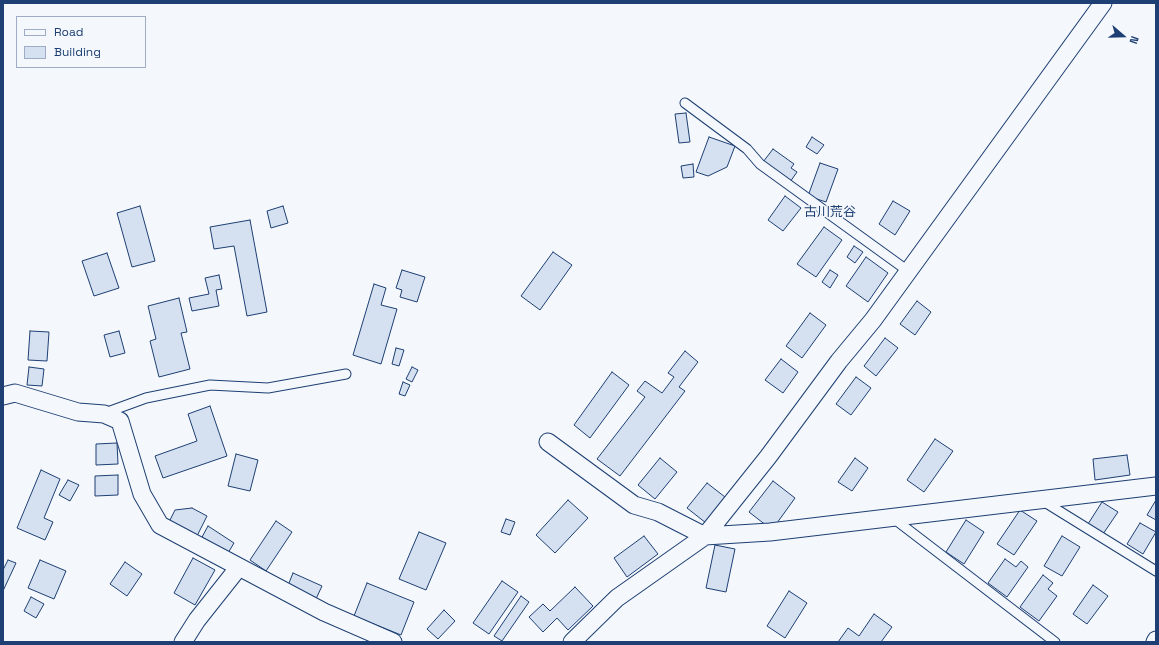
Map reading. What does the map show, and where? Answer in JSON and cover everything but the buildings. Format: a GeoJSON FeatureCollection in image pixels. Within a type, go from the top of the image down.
{"type":"FeatureCollection","features":[{"type":"Feature","properties":{"kind":"street"},"geometry":{"type":"LineString","coordinates":[[572,642],[617,598],[705,536],[768,457],[839,361],[873,320],[1103,3]]}},
{"type":"Feature","properties":{"kind":"street"},"geometry":{"type":"LineString","coordinates":[[3,396],[15,394],[78,412],[104,414],[120,421],[142,494],[160,525],[324,612],[393,642]]}},
{"type":"Feature","properties":{"kind":"street"},"geometry":{"type":"LineString","coordinates":[[548,442],[634,505],[658,512],[705,536],[770,532],[1156,486]]}},
{"type":"Feature","properties":{"kind":"street"},"geometry":{"type":"LineString","coordinates":[[183,642],[197,620],[239,567]]}},
{"type":"Feature","properties":{"kind":"lane"},"geometry":{"type":"LineString","coordinates":[[685,102],[747,149],[760,164],[908,272]]}},
{"type":"Feature","properties":{"kind":"lane"},"geometry":{"type":"LineString","coordinates":[[104,414],[146,398],[210,385],[268,388],[346,374]]}},
{"type":"Feature","properties":{"kind":"lane"},"geometry":{"type":"LineString","coordinates":[[1041,500],[1156,571]]}},
{"type":"Feature","properties":{"kind":"lane"},"geometry":{"type":"LineString","coordinates":[[893,518],[1055,642]]}},
{"type":"Feature","properties":{"kind":"district","name":"古川荒谷"},"geometry":{"type":"Point","coordinates":[830,212]}}]}
